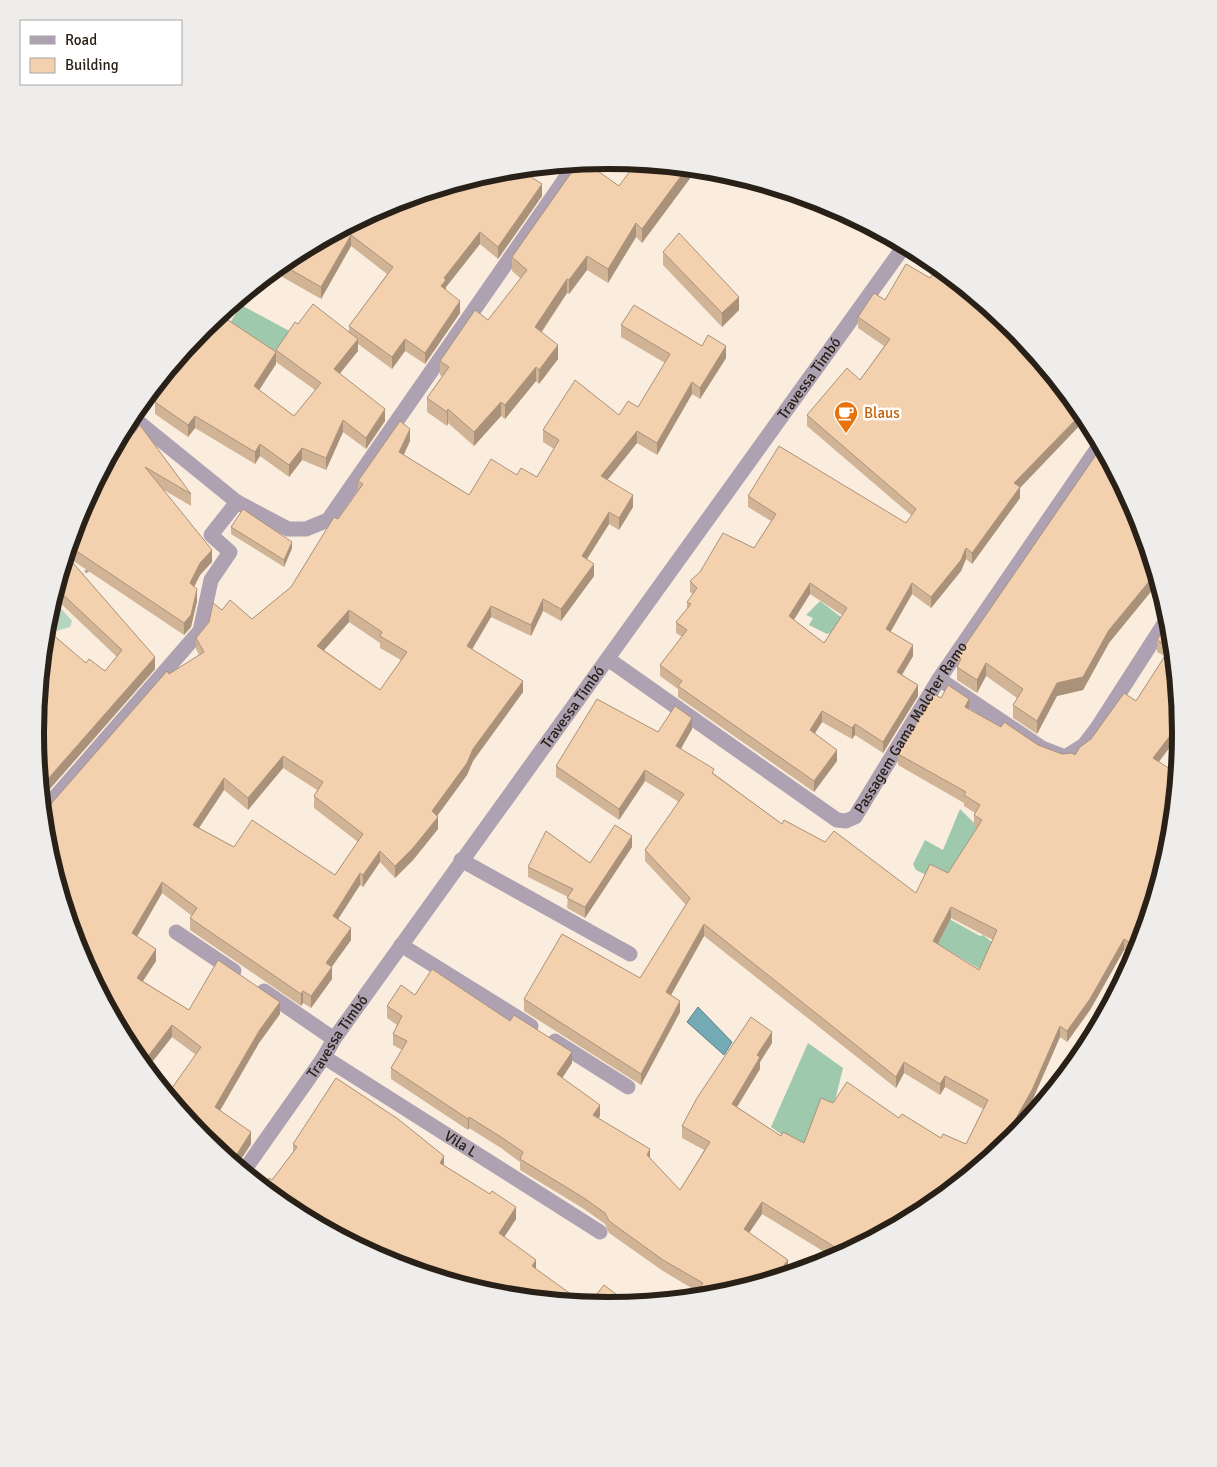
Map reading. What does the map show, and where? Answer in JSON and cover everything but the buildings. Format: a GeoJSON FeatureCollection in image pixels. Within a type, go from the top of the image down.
{"type":"FeatureCollection","features":[{"type":"Feature","properties":{"kind":"street"},"geometry":{"type":"LineString","coordinates":[[138,422],[237,502],[288,529],[306,529],[328,520],[571,170]]}},
{"type":"Feature","properties":{"kind":"street","name":"Travessa Timbó"},"geometry":{"type":"LineString","coordinates":[[247,1167],[324,1057],[334,1039],[461,860],[608,659],[901,250]]}},
{"type":"Feature","properties":{"kind":"street","name":"Passagem Gama Malcher Ramo"},"geometry":{"type":"LineString","coordinates":[[608,659],[837,820],[846,821],[855,817],[938,679],[1097,449]]}},
{"type":"Feature","properties":{"kind":"street"},"geometry":{"type":"LineString","coordinates":[[49,805],[200,631],[211,580],[230,552],[211,535],[237,502]]}},
{"type":"Feature","properties":{"kind":"street"},"geometry":{"type":"LineString","coordinates":[[938,679],[1042,748],[1065,757],[1084,745],[1097,728],[1163,626]]}},
{"type":"Feature","properties":{"kind":"street"},"geometry":{"type":"LineString","coordinates":[[461,860],[630,954]]}},
{"type":"Feature","properties":{"kind":"street"},"geometry":{"type":"LineString","coordinates":[[176,932],[334,1039]]}},
{"type":"Feature","properties":{"kind":"street"},"geometry":{"type":"LineString","coordinates":[[401,945],[628,1087]]}},
{"type":"Feature","properties":{"kind":"street","name":"Vila L"},"geometry":{"type":"LineString","coordinates":[[324,1057],[600,1232]]}},
{"type":"Feature","properties":{"kind":"path"},"geometry":{"type":"LineString","coordinates":[[75,580],[94,567]]}},
{"type":"Feature","properties":{"kind":"green space"},"geometry":{"type":"Polygon","coordinates":[[[241,305],[295,334],[278,357],[230,323],[241,305]]]}},
{"type":"Feature","properties":{"kind":"green space"},"geometry":{"type":"Polygon","coordinates":[[[820,601],[841,617],[834,632],[827,634],[809,625],[813,618],[806,615],[820,601]]]}},
{"type":"Feature","properties":{"kind":"green space"},"geometry":{"type":"Polygon","coordinates":[[[59,606],[72,621],[70,627],[54,632],[59,606]]]}},
{"type":"Feature","properties":{"kind":"green space"},"geometry":{"type":"Polygon","coordinates":[[[960,809],[984,833],[959,891],[916,870],[913,864],[925,840],[943,850],[960,809]]]}},
{"type":"Feature","properties":{"kind":"green space"},"geometry":{"type":"Polygon","coordinates":[[[917,901],[980,936],[983,935],[993,943],[988,974],[904,924],[917,901]]]}},
{"type":"Feature","properties":{"kind":"green space"},"geometry":{"type":"Polygon","coordinates":[[[808,1043],[843,1068],[820,1162],[771,1127],[808,1043]]]}},
{"type":"Feature","properties":{"kind":"water"},"geometry":{"type":"Polygon","coordinates":[[[698,1007],[732,1042],[724,1055],[687,1022],[698,1007]]]}},
{"type":"Feature","properties":{"kind":"place","name":"Blaus"},"geometry":{"type":"Point","coordinates":[846,434]}}]}
